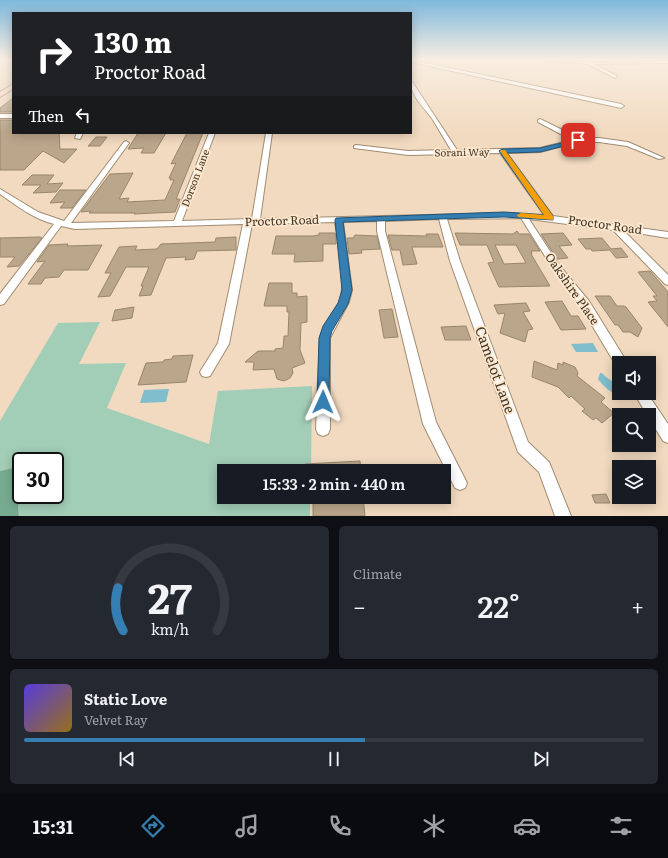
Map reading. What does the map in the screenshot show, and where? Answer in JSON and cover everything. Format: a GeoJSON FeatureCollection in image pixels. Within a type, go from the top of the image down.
{"type":"FeatureCollection","features":[{"type":"Feature","properties":{"kind":"main road"},"geometry":{"type":"LineString","coordinates":[[0,95],[12,87]]}},
{"type":"Feature","properties":{"kind":"street"},"geometry":{"type":"LineString","coordinates":[[523,84],[621,106]]}},
{"type":"Feature","properties":{"kind":"street"},"geometry":{"type":"LineString","coordinates":[[413,89],[425,108],[434,116],[455,152]]}},
{"type":"Feature","properties":{"kind":"street"},"geometry":{"type":"LineString","coordinates":[[0,116],[12,116]]}},
{"type":"Feature","properties":{"kind":"street"},"geometry":{"type":"LineString","coordinates":[[540,121],[578,140]]}},
{"type":"Feature","properties":{"kind":"street","name":"Dorson Lane"},"geometry":{"type":"LineString","coordinates":[[177,224],[212,134]]}},
{"type":"Feature","properties":{"kind":"street"},"geometry":{"type":"LineString","coordinates":[[206,372],[223,344],[252,222],[269,134]]}},
{"type":"Feature","properties":{"kind":"street","name":"Sorani Way"},"geometry":{"type":"LineString","coordinates":[[356,146],[408,153],[502,151],[540,150],[578,140],[599,140],[628,144],[661,158]]}},
{"type":"Feature","properties":{"kind":"street"},"geometry":{"type":"LineString","coordinates":[[0,301],[63,224],[126,143]]}},
{"type":"Feature","properties":{"kind":"street"},"geometry":{"type":"LineString","coordinates":[[502,151],[550,218]]}},
{"type":"Feature","properties":{"kind":"street","name":"Proctor Road"},"geometry":{"type":"LineString","coordinates":[[0,191],[32,213],[63,224],[90,226],[524,215],[668,235]]}},
{"type":"Feature","properties":{"kind":"street","name":"Oakshire Place"},"geometry":{"type":"LineString","coordinates":[[524,215],[527,223],[580,298],[617,356]]}},
{"type":"Feature","properties":{"kind":"street","name":"Camelot Lane"},"geometry":{"type":"LineString","coordinates":[[442,216],[455,261],[523,447],[544,467],[563,516]]}},
{"type":"Feature","properties":{"kind":"street"},"geometry":{"type":"LineString","coordinates":[[381,218],[381,231],[430,424],[460,483]]}},
{"type":"Feature","properties":{"kind":"street"},"geometry":{"type":"LineString","coordinates":[[323,429],[324,338],[327,330],[343,304],[347,290],[339,220]]}},
{"type":"Feature","properties":{"kind":"street"},"geometry":{"type":"LineString","coordinates":[[615,227],[668,281]]}},
{"type":"Feature","properties":{"kind":"street"},"geometry":{"type":"LineString","coordinates":[[645,400],[668,436]]}},
{"type":"Feature","properties":{"kind":"green space"},"geometry":{"type":"Polygon","coordinates":[[[100,322],[79,364],[126,363],[107,408],[209,444],[218,391],[312,386],[311,464],[217,464],[217,504],[310,504],[310,516],[19,516],[19,504],[64,504],[64,452],[12,452],[12,468],[0,471],[0,421],[58,323],[100,322]]]}},
{"type":"Feature","properties":{"kind":"green space"},"geometry":{"type":"Polygon","coordinates":[[[12,468],[12,504],[19,504],[19,516],[0,516],[0,471],[12,468]]]}},
{"type":"Feature","properties":{"kind":"water"},"geometry":{"type":"Polygon","coordinates":[[[593,343],[598,352],[576,352],[571,344],[593,343]]]}},
{"type":"Feature","properties":{"kind":"water"},"geometry":{"type":"Polygon","coordinates":[[[600,373],[602,373],[612,381],[612,392],[604,386],[598,379],[600,373]]]}},
{"type":"Feature","properties":{"kind":"water"},"geometry":{"type":"Polygon","coordinates":[[[169,389],[166,402],[140,403],[144,390],[169,389]]]}},
{"type":"Feature","properties":{"kind":"building"},"geometry":{"type":"Polygon","coordinates":[[[12,99],[12,112],[0,112],[0,108],[12,99]]]}},
{"type":"Feature","properties":{"kind":"building"},"geometry":{"type":"Polygon","coordinates":[[[0,120],[12,120],[12,134],[59,134],[60,149],[77,149],[64,163],[43,151],[24,170],[0,170],[0,120]]]}},
{"type":"Feature","properties":{"kind":"building"},"geometry":{"type":"Polygon","coordinates":[[[137,134],[165,134],[154,153],[141,153],[144,148],[128,149],[137,134]]]}},
{"type":"Feature","properties":{"kind":"building"},"geometry":{"type":"Polygon","coordinates":[[[186,134],[203,134],[176,199],[180,199],[175,212],[134,214],[135,213],[81,212],[110,174],[133,173],[119,199],[129,198],[127,202],[165,200],[174,180],[170,180],[171,178],[169,178],[176,163],[171,164],[186,134]]]}},
{"type":"Feature","properties":{"kind":"building"},"geometry":{"type":"Polygon","coordinates":[[[96,137],[107,137],[100,146],[88,146],[96,137]]]}},
{"type":"Feature","properties":{"kind":"building"},"geometry":{"type":"Polygon","coordinates":[[[32,175],[54,175],[47,184],[63,183],[56,192],[33,193],[41,185],[22,185],[32,175]]]}},
{"type":"Feature","properties":{"kind":"building"},"geometry":{"type":"Polygon","coordinates":[[[60,190],[86,190],[72,208],[60,208],[65,202],[50,203],[60,190]]]}},
{"type":"Feature","properties":{"kind":"building"},"geometry":{"type":"Polygon","coordinates":[[[517,231],[519,234],[529,234],[540,251],[531,251],[531,254],[550,286],[499,287],[488,263],[494,262],[487,245],[460,245],[455,233],[513,234],[517,231]],[[495,245],[504,264],[526,263],[516,245],[495,245]]]}},
{"type":"Feature","properties":{"kind":"building"},"geometry":{"type":"Polygon","coordinates":[[[319,233],[335,233],[336,236],[336,244],[323,244],[323,261],[294,262],[295,254],[272,254],[276,236],[313,236],[319,235],[319,233]]]}},
{"type":"Feature","properties":{"kind":"building"},"geometry":{"type":"Polygon","coordinates":[[[563,233],[572,245],[559,246],[568,258],[557,259],[541,234],[563,233]]]}},
{"type":"Feature","properties":{"kind":"building"},"geometry":{"type":"Polygon","coordinates":[[[426,234],[438,234],[443,247],[412,247],[417,264],[403,265],[400,250],[392,250],[388,235],[427,236],[426,234]]]}},
{"type":"Feature","properties":{"kind":"building"},"geometry":{"type":"Polygon","coordinates":[[[355,235],[377,236],[380,249],[361,250],[362,253],[349,254],[347,238],[353,238],[355,235]]]}},
{"type":"Feature","properties":{"kind":"building"},"geometry":{"type":"Polygon","coordinates":[[[236,237],[236,250],[197,251],[194,259],[185,260],[186,257],[166,258],[151,295],[139,296],[143,286],[141,286],[149,267],[126,267],[110,296],[98,297],[111,273],[105,273],[119,247],[137,246],[135,250],[157,249],[161,244],[215,242],[216,238],[236,237]]]}},
{"type":"Feature","properties":{"kind":"building"},"geometry":{"type":"Polygon","coordinates":[[[0,238],[42,238],[19,266],[7,267],[15,257],[0,257],[0,238]]]}},
{"type":"Feature","properties":{"kind":"building"},"geometry":{"type":"Polygon","coordinates":[[[602,238],[611,249],[621,248],[628,257],[616,258],[610,250],[592,251],[591,249],[586,249],[578,239],[602,238]]]}},
{"type":"Feature","properties":{"kind":"building"},"geometry":{"type":"Polygon","coordinates":[[[68,244],[67,246],[102,245],[88,270],[64,270],[59,277],[45,278],[41,284],[28,284],[45,261],[37,262],[49,245],[68,244]]]}},
{"type":"Feature","properties":{"kind":"building"},"geometry":{"type":"Polygon","coordinates":[[[650,271],[668,292],[668,327],[648,302],[657,301],[653,296],[657,296],[638,272],[650,271]]]}},
{"type":"Feature","properties":{"kind":"building"},"geometry":{"type":"Polygon","coordinates":[[[269,283],[292,283],[292,293],[297,293],[297,297],[307,296],[307,322],[301,323],[300,350],[305,363],[292,368],[293,373],[290,378],[284,381],[277,379],[274,369],[253,370],[254,362],[245,362],[258,351],[275,351],[275,349],[283,348],[284,336],[288,336],[289,312],[287,312],[287,306],[264,306],[269,283]]]}},
{"type":"Feature","properties":{"kind":"building"},"geometry":{"type":"Polygon","coordinates":[[[595,296],[610,296],[617,306],[626,307],[642,328],[638,337],[630,332],[623,332],[618,325],[615,325],[595,296]]]}},
{"type":"Feature","properties":{"kind":"building"},"geometry":{"type":"Polygon","coordinates":[[[562,301],[571,316],[578,316],[586,329],[561,330],[545,302],[562,301]]]}},
{"type":"Feature","properties":{"kind":"building"},"geometry":{"type":"Polygon","coordinates":[[[526,303],[530,311],[523,312],[533,329],[528,330],[525,342],[500,333],[505,313],[498,314],[494,305],[526,303]]]}},
{"type":"Feature","properties":{"kind":"building"},"geometry":{"type":"Polygon","coordinates":[[[134,307],[132,318],[112,321],[115,310],[134,307]]]}},
{"type":"Feature","properties":{"kind":"building"},"geometry":{"type":"Polygon","coordinates":[[[392,309],[398,337],[384,338],[379,310],[392,309]]]}},
{"type":"Feature","properties":{"kind":"building"},"geometry":{"type":"Polygon","coordinates":[[[466,326],[471,340],[445,340],[441,327],[466,326]]]}},
{"type":"Feature","properties":{"kind":"building"},"geometry":{"type":"Polygon","coordinates":[[[193,355],[186,382],[138,385],[146,363],[163,362],[164,360],[172,359],[173,356],[193,355]]]}},
{"type":"Feature","properties":{"kind":"building"},"geometry":{"type":"Polygon","coordinates":[[[534,361],[557,370],[558,363],[563,365],[563,362],[575,367],[578,373],[577,376],[605,398],[601,402],[612,411],[612,415],[602,423],[596,418],[593,420],[582,411],[585,409],[571,396],[569,398],[558,387],[532,377],[534,361]]]}},
{"type":"Feature","properties":{"kind":"building"},"geometry":{"type":"Polygon","coordinates":[[[360,461],[360,464],[305,464],[360,461]]]}},
{"type":"Feature","properties":{"kind":"building"},"geometry":{"type":"Polygon","coordinates":[[[606,494],[610,503],[595,503],[592,495],[606,494]]]}},
{"type":"Feature","properties":{"kind":"building"},"geometry":{"type":"Polygon","coordinates":[[[313,504],[364,504],[365,516],[313,516],[313,504]]]}},
{"type":"Feature","properties":{"kind":"slow traffic"},"geometry":{"type":"LineString","coordinates":[[503,151],[550,218],[521,215]]}},
{"type":"Feature","properties":{"kind":"route"},"geometry":{"type":"LineString","coordinates":[[323,402],[324,338],[327,330],[343,304],[347,290],[339,220],[483,215],[524,215],[550,218],[502,151],[540,150],[578,140]]}}]}
